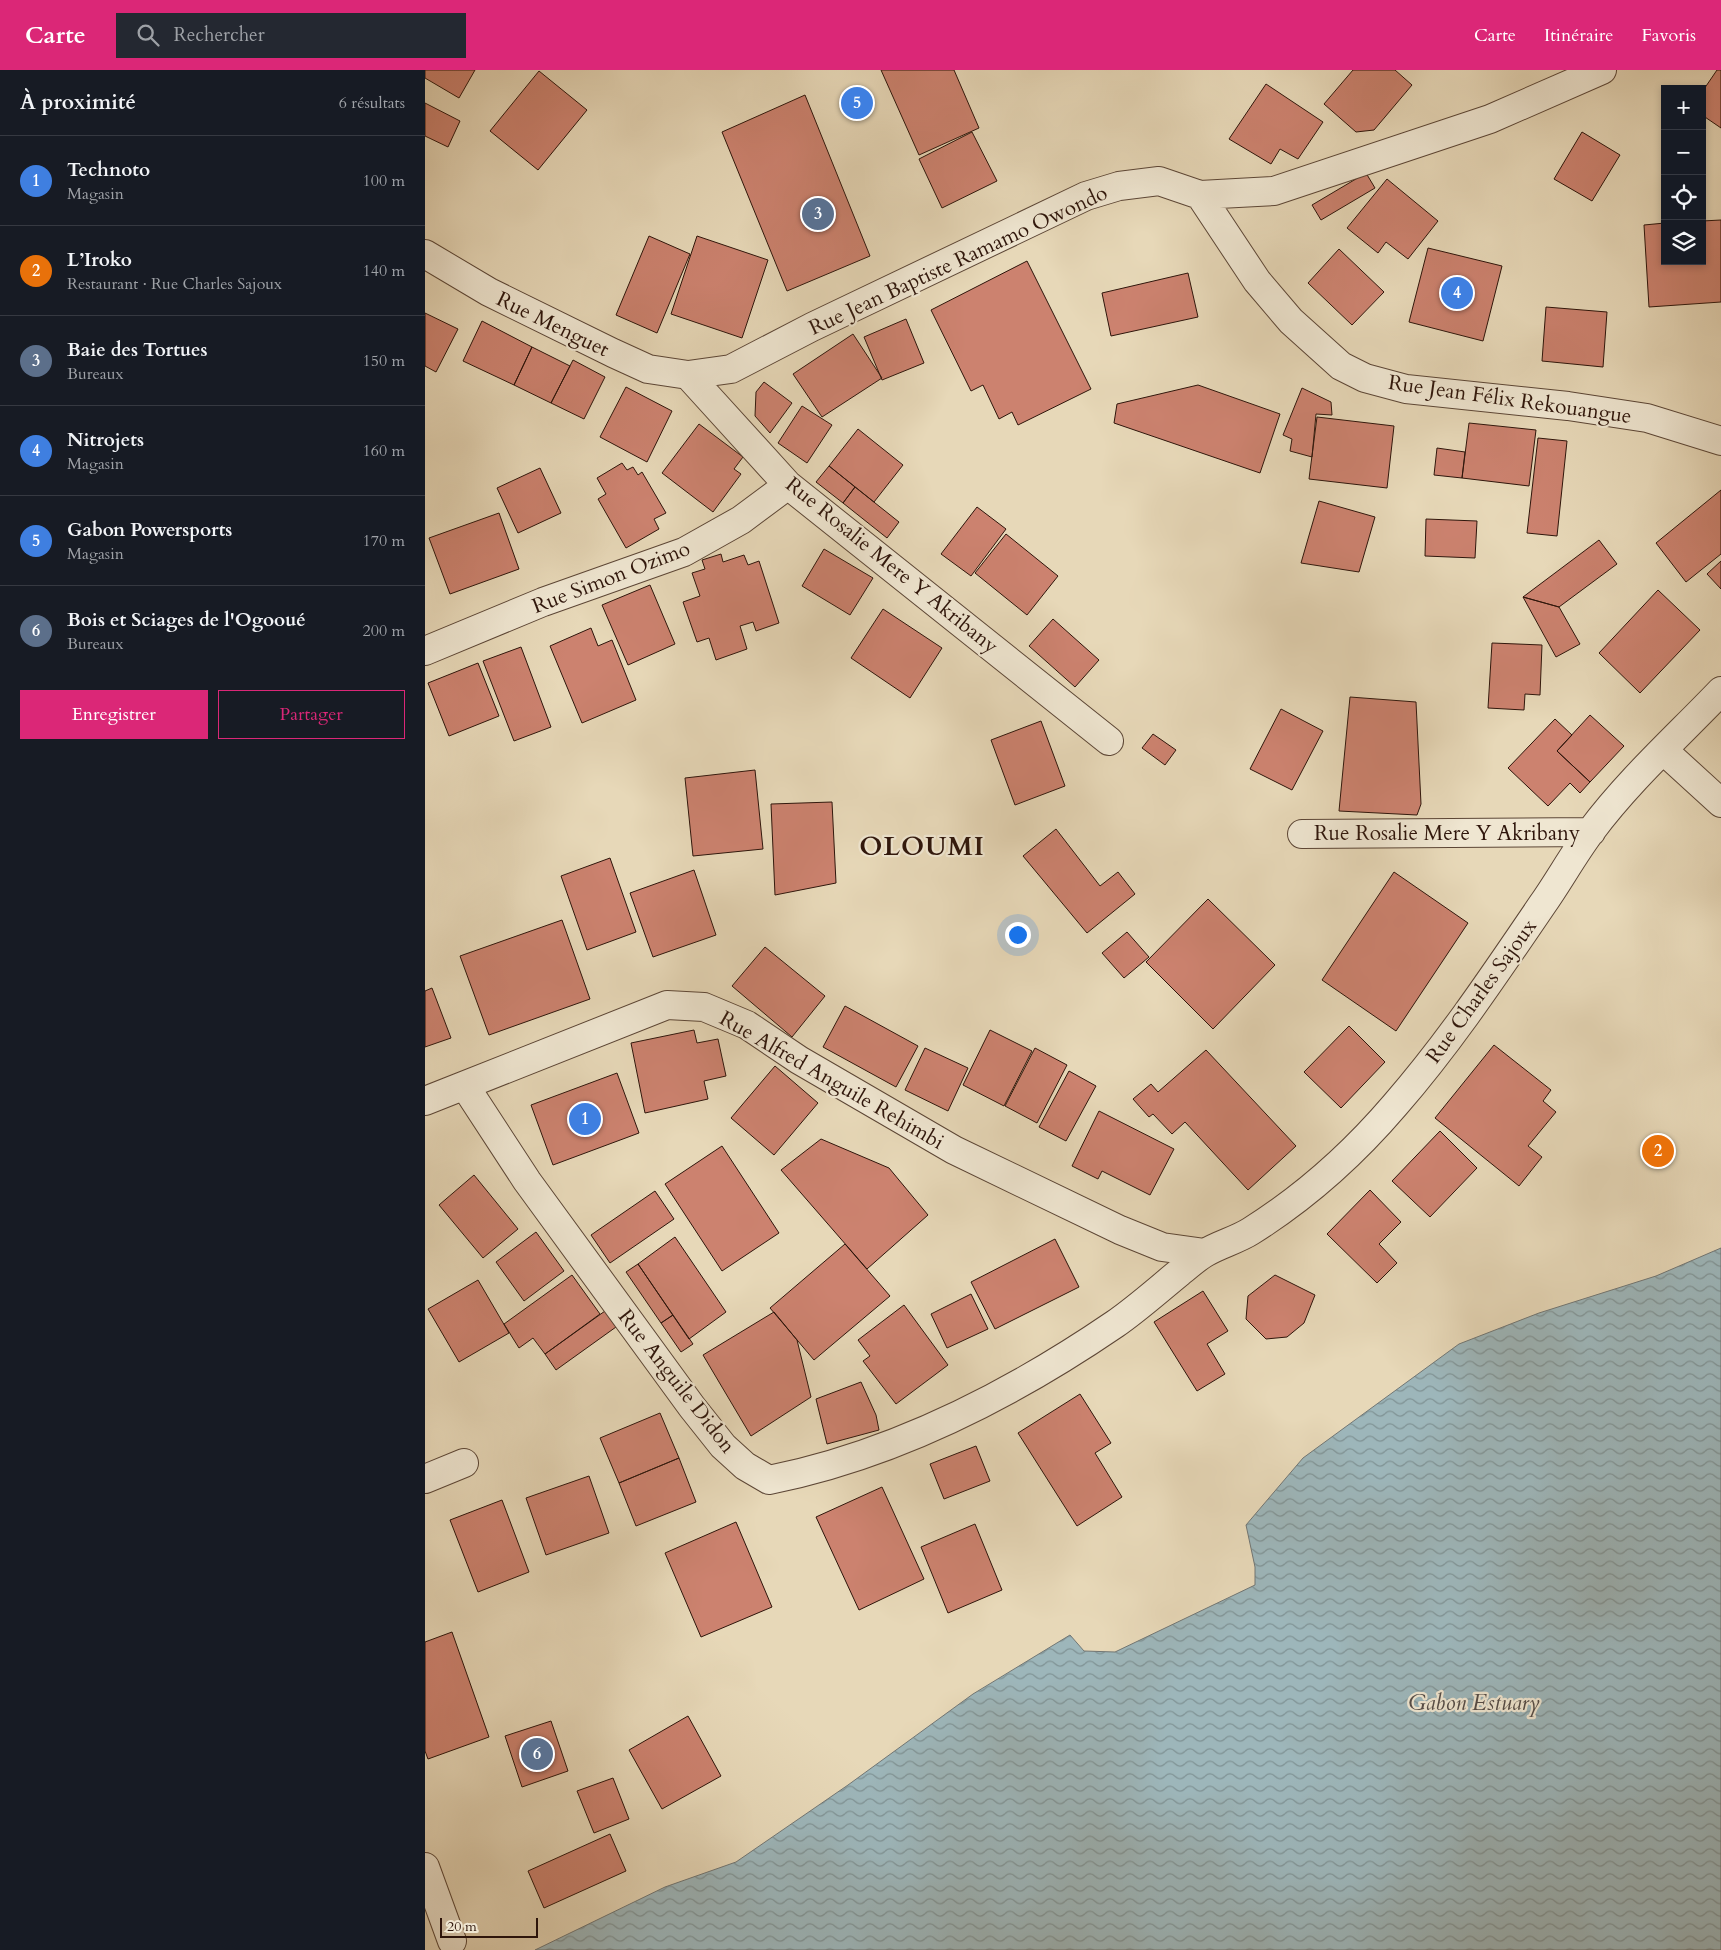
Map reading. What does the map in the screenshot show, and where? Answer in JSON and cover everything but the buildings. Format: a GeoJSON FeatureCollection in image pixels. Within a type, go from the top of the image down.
{"type":"FeatureCollection","features":[{"type":"Feature","properties":{"kind":"street","name":"Rue Jean Baptiste Ramamo Owondo"},"geometry":{"type":"LineString","coordinates":[[688,375],[731,369],[812,327],[1086,196],[1119,186],[1159,181],[1200,195],[1274,191],[1490,119],[1602,70]]}},
{"type":"Feature","properties":{"kind":"street","name":"Rue Jean Félix Rekouangue"},"geometry":{"type":"LineString","coordinates":[[1200,195],[1257,281],[1291,322],[1341,366],[1365,378],[1406,389],[1568,406],[1647,418],[1721,441]]}},
{"type":"Feature","properties":{"kind":"street","name":"Rue Menguet"},"geometry":{"type":"LineString","coordinates":[[425,254],[489,292],[613,353],[648,369],[688,375]]}},
{"type":"Feature","properties":{"kind":"street","name":"Rue Rosalie Mere Y Akribany"},"geometry":{"type":"LineString","coordinates":[[688,375],[789,485],[1109,741]]}},
{"type":"Feature","properties":{"kind":"street","name":"Rue Simon Ozimo"},"geometry":{"type":"LineString","coordinates":[[425,651],[543,602],[684,552],[741,520],[789,485]]}},
{"type":"Feature","properties":{"kind":"street","name":"Rue Charles Sajoux"},"geometry":{"type":"LineString","coordinates":[[1205,1253],[1250,1232],[1297,1198],[1344,1159],[1394,1107],[1447,1042],[1507,958],[1591,832],[1625,790],[1721,691]]}},
{"type":"Feature","properties":{"kind":"street"},"geometry":{"type":"LineString","coordinates":[[1663,750],[1721,803]]}},
{"type":"Feature","properties":{"kind":"street","name":"Rue Rosalie Mere Y Akribany"},"geometry":{"type":"LineString","coordinates":[[1302,834],[1591,832]]}},
{"type":"Feature","properties":{"kind":"street","name":"Rue Alfred Anguile Rehimbi"},"geometry":{"type":"LineString","coordinates":[[425,1101],[667,1006],[704,1008],[747,1025],[799,1060],[954,1150],[990,1168],[1120,1230],[1154,1244],[1205,1253]]}},
{"type":"Feature","properties":{"kind":"street","name":"Rue Anguile Didon"},"geometry":{"type":"LineString","coordinates":[[465,1086],[527,1181],[691,1407],[723,1446],[745,1466],[769,1480],[799,1474],[875,1450],[935,1426],[1003,1392],[1117,1322],[1205,1253]]}},
{"type":"Feature","properties":{"kind":"street"},"geometry":{"type":"LineString","coordinates":[[425,1479],[464,1463]]}},
{"type":"Feature","properties":{"kind":"street"},"geometry":{"type":"LineString","coordinates":[[425,1867],[452,1941]]}},
{"type":"Feature","properties":{"kind":"water","name":"Gabon Estuary"},"geometry":{"type":"Polygon","coordinates":[[[1721,1248],[1721,1950],[535,1950],[665,1887],[736,1862],[848,1785],[973,1694],[1070,1635],[1084,1651],[1115,1652],[1255,1585],[1255,1567],[1246,1525],[1303,1458],[1459,1344],[1539,1313],[1656,1276],[1721,1248]]]}},
{"type":"Feature","properties":{"kind":"place","name":"Gabon Powersports"},"geometry":{"type":"Point","coordinates":[857,103]}},
{"type":"Feature","properties":{"kind":"place","name":"Baie des Tortues"},"geometry":{"type":"Point","coordinates":[818,214]}},
{"type":"Feature","properties":{"kind":"place","name":"Nitrojets"},"geometry":{"type":"Point","coordinates":[1457,293]}},
{"type":"Feature","properties":{"kind":"place","name":"Technoto"},"geometry":{"type":"Point","coordinates":[585,1119]}},
{"type":"Feature","properties":{"kind":"place","name":"L’Iroko"},"geometry":{"type":"Point","coordinates":[1658,1151]}},
{"type":"Feature","properties":{"kind":"place","name":"Bois et Sciages de l'Ogooué"},"geometry":{"type":"Point","coordinates":[537,1754]}},
{"type":"Feature","properties":{"kind":"district","name":"OLOUMI"},"geometry":{"type":"Point","coordinates":[922,846]}}]}
